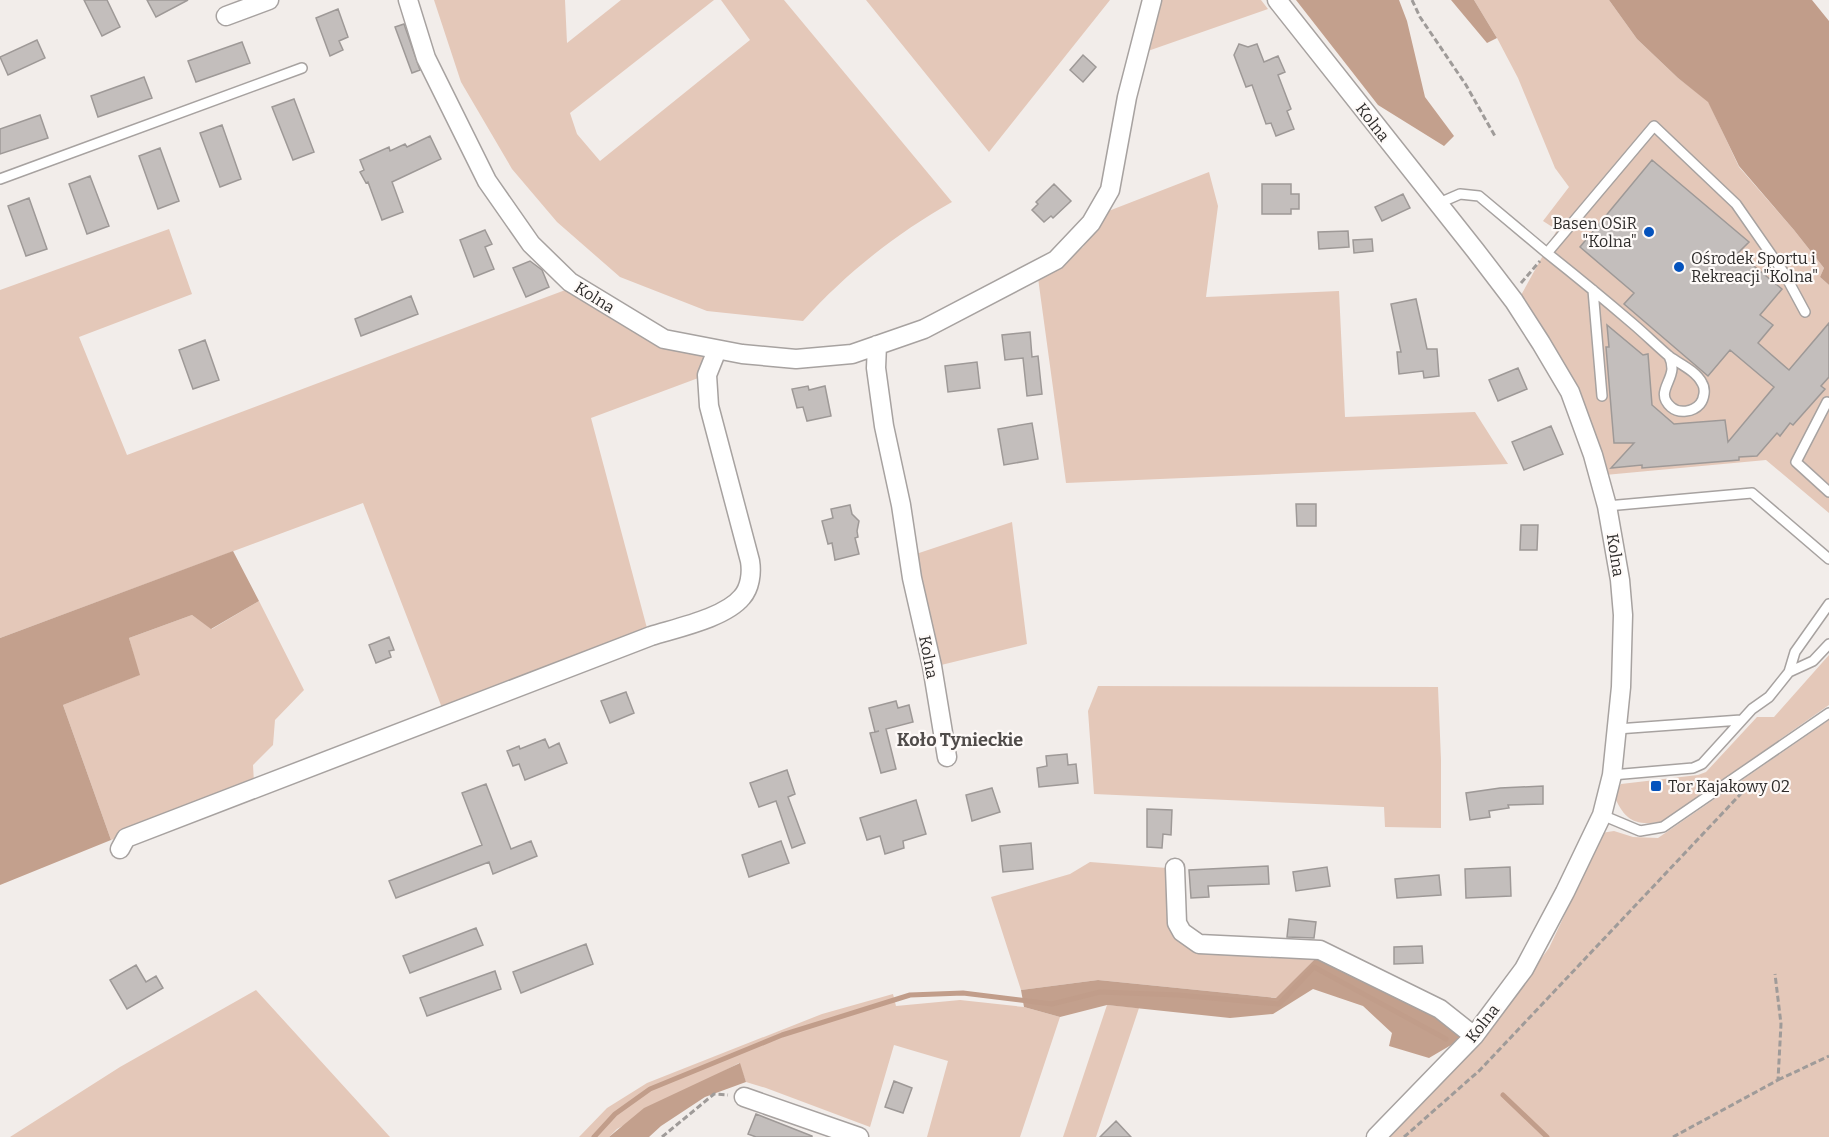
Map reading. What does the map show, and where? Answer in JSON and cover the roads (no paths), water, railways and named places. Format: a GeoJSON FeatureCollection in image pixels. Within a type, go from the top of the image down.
{"type":"FeatureCollection","features":[{"type":"Feature","properties":{"kind":"street"},"geometry":{"type":"LineString","coordinates":[[226,16],[269,0]]}},
{"type":"Feature","properties":{"kind":"street","name":"Kolna"},"geometry":{"type":"LineString","coordinates":[[408,0],[426,58],[487,181],[531,244],[570,282],[664,339],[742,354],[796,359],[852,354],[924,329],[1056,260],[1091,224],[1110,190],[1127,96],[1152,0]]}},
{"type":"Feature","properties":{"kind":"street","name":"Kolna"},"geometry":{"type":"LineString","coordinates":[[1277,0],[1510,296],[1542,343],[1570,392],[1593,455],[1607,506],[1620,580],[1623,615],[1621,687],[1612,775],[1602,815],[1524,969],[1474,1036],[1376,1137]]}},
{"type":"Feature","properties":{"kind":"street","name":"Kolna"},"geometry":{"type":"LineString","coordinates":[[877,345],[876,368],[884,426],[901,505],[912,578],[932,666],[947,757]]}},
{"type":"Feature","properties":{"kind":"street"},"geometry":{"type":"LineString","coordinates":[[120,849],[126,838],[651,636],[722,613],[743,597],[752,573],[750,561],[709,406],[707,375],[717,350]]}},
{"type":"Feature","properties":{"kind":"street"},"geometry":{"type":"LineString","coordinates":[[1175,868],[1177,923],[1182,932],[1199,944],[1320,950],[1440,1009],[1474,1036]]}},
{"type":"Feature","properties":{"kind":"street"},"geometry":{"type":"LineString","coordinates":[[744,1097],[859,1137]]}},
{"type":"Feature","properties":{"kind":"lane"},"geometry":{"type":"LineString","coordinates":[[0,179],[302,68]]}},
{"type":"Feature","properties":{"kind":"lane"},"geometry":{"type":"LineString","coordinates":[[1547,253],[1654,126],[1737,204],[1784,273],[1805,312]]}},
{"type":"Feature","properties":{"kind":"lane"},"geometry":{"type":"LineString","coordinates":[[1437,204],[1460,194],[1479,196],[1669,356],[1696,375],[1705,391],[1702,400],[1693,410],[1677,411],[1665,400],[1666,383],[1672,370],[1669,356]]}},
{"type":"Feature","properties":{"kind":"lane"},"geometry":{"type":"LineString","coordinates":[[1593,290],[1602,396]]}},
{"type":"Feature","properties":{"kind":"lane"},"geometry":{"type":"LineString","coordinates":[[1827,402],[1796,462],[1829,492]]}},
{"type":"Feature","properties":{"kind":"lane"},"geometry":{"type":"LineString","coordinates":[[1607,506],[1752,493],[1829,559]]}},
{"type":"Feature","properties":{"kind":"lane"},"geometry":{"type":"LineString","coordinates":[[1612,775],[1693,768],[1702,764],[1752,709],[1768,697],[1789,672],[1795,652],[1829,603]]}},
{"type":"Feature","properties":{"kind":"lane"},"geometry":{"type":"LineString","coordinates":[[1789,672],[1813,661],[1829,644]]}},
{"type":"Feature","properties":{"kind":"lane"},"geometry":{"type":"LineString","coordinates":[[1602,815],[1640,831],[1664,827],[1829,713]]}},
{"type":"Feature","properties":{"kind":"lane"},"geometry":{"type":"LineString","coordinates":[[1617,729],[1742,720]]}},
{"type":"Feature","properties":{"kind":"waterway"},"geometry":{"type":"LineString","coordinates":[[594,1137],[615,1114],[650,1089],[782,1035],[910,995],[963,993],[1052,1004],[1100,992],[1178,995],[1279,1004],[1314,967],[1446,1039]]}},
{"type":"Feature","properties":{"kind":"waterway"},"geometry":{"type":"LineString","coordinates":[[1503,1095],[1547,1137]]}},
{"type":"Feature","properties":{"kind":"place","name":"Basen OSiR \"Kolna\""},"geometry":{"type":"Point","coordinates":[1649,232]}},
{"type":"Feature","properties":{"kind":"place","name":"Ośrodek Sportu i Rekreacji \"Kolna\""},"geometry":{"type":"Point","coordinates":[1679,267]}},
{"type":"Feature","properties":{"kind":"place","name":"Tor Kajakowy 02"},"geometry":{"type":"Point","coordinates":[1656,786]}},
{"type":"Feature","properties":{"kind":"district","name":"Koło Tynieckie"},"geometry":{"type":"Point","coordinates":[960,740]}}]}
